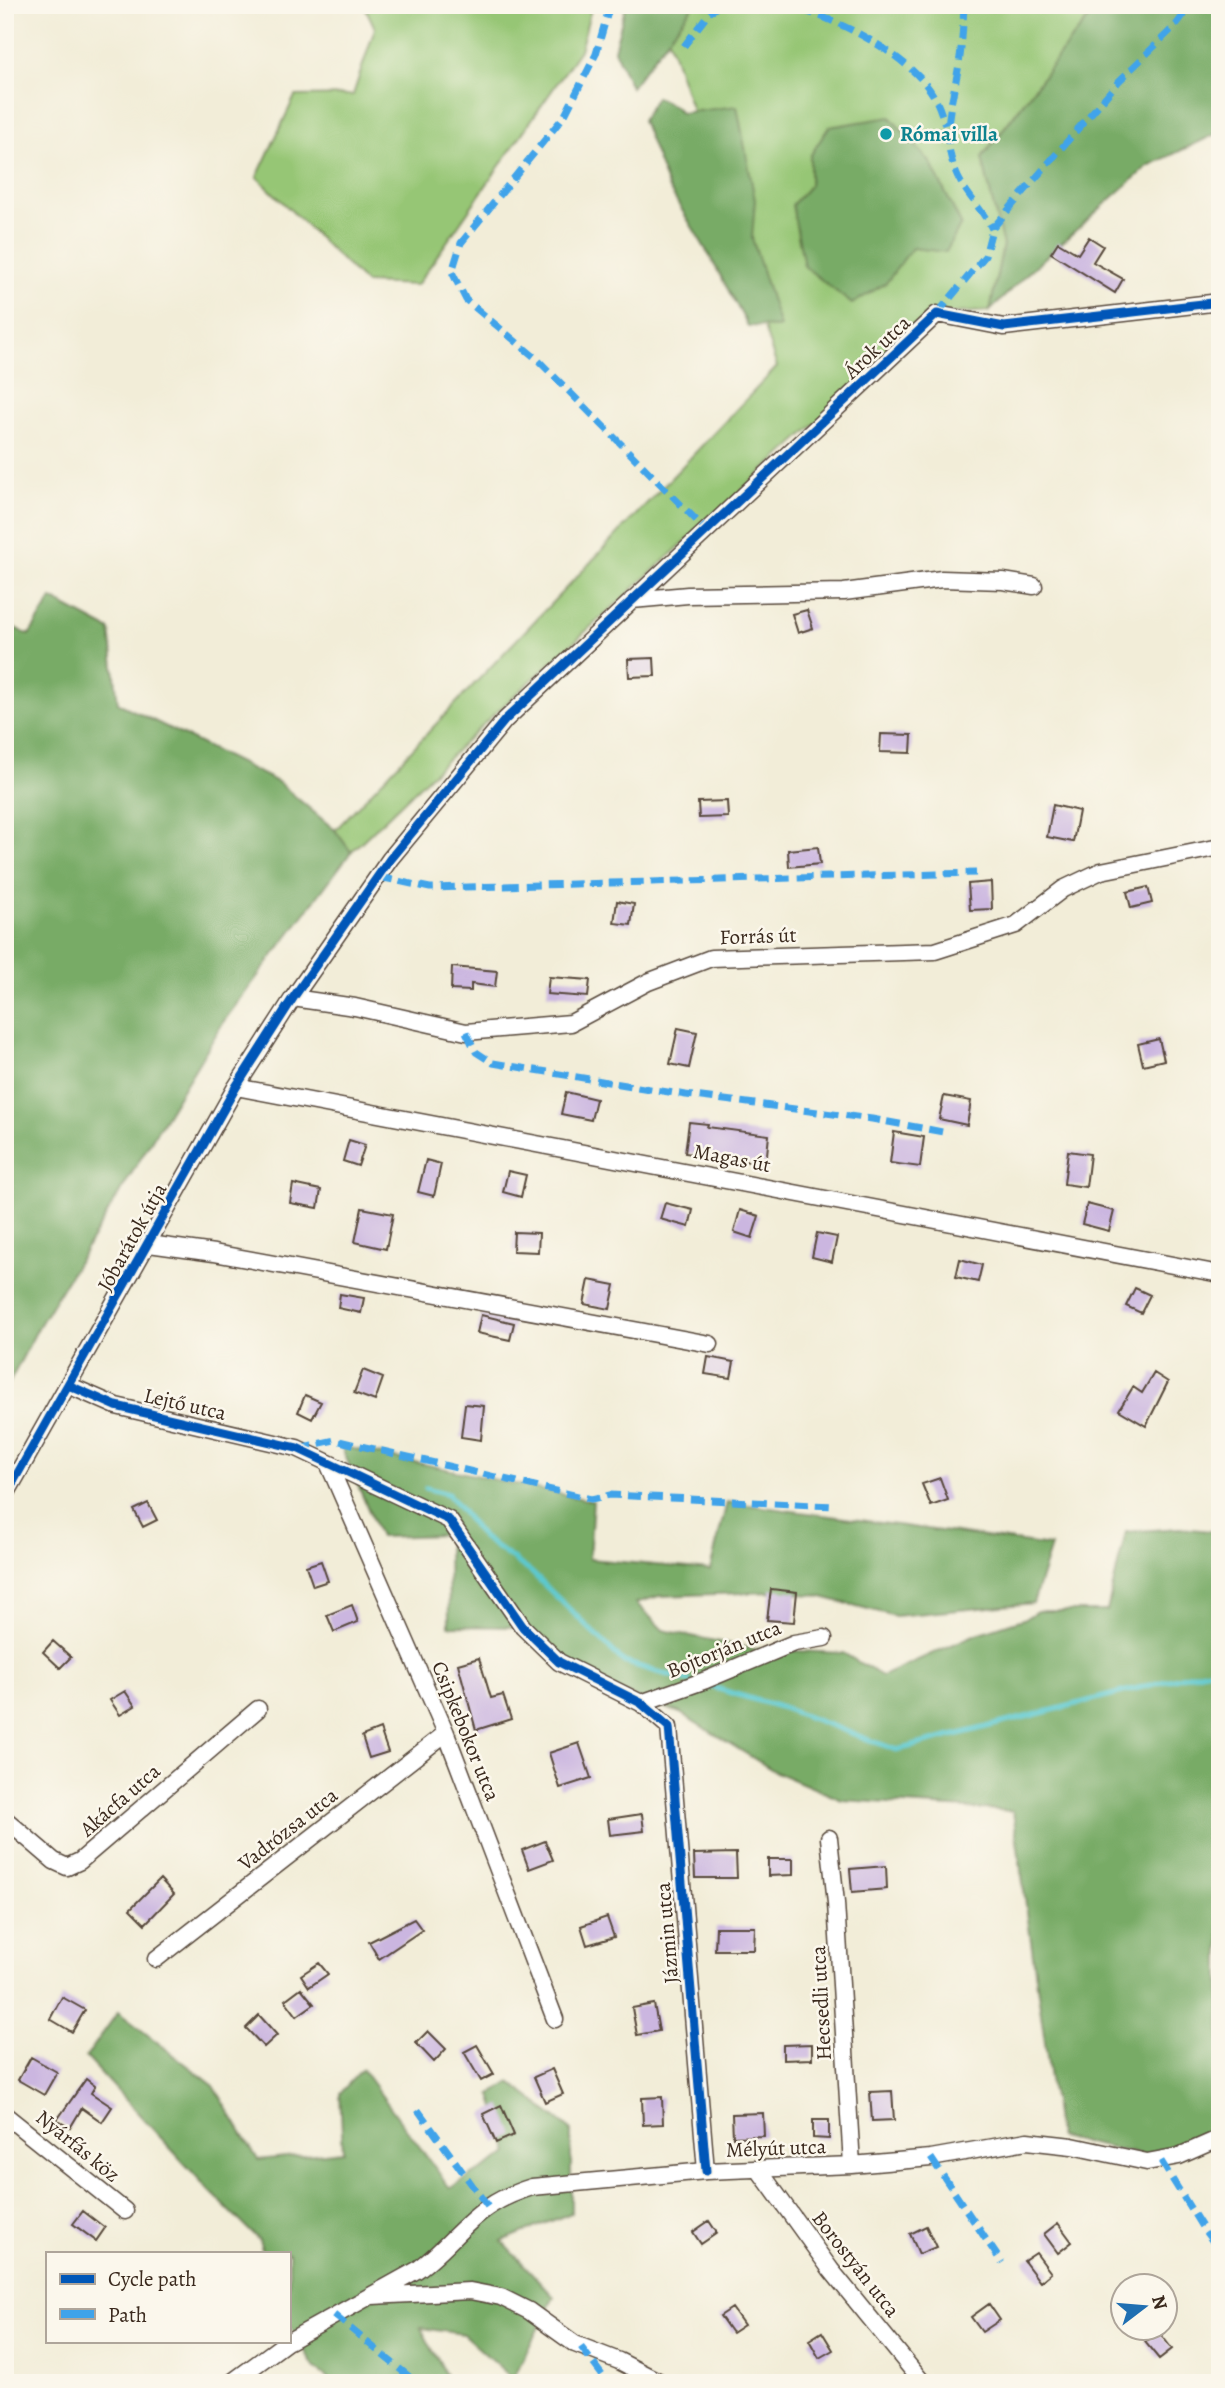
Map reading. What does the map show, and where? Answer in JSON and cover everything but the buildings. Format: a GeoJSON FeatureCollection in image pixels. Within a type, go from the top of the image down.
{"type":"FeatureCollection","features":[{"type":"Feature","properties":{"kind":"street","name":"Árok utca"},"geometry":{"type":"LineString","coordinates":[[632,600],[937,314],[1004,327],[1220,302]]}},
{"type":"Feature","properties":{"kind":"street"},"geometry":{"type":"LineString","coordinates":[[632,600],[688,595],[844,592],[942,579],[1003,581],[1034,586]]}},
{"type":"Feature","properties":{"kind":"street","name":"Jóbarátok útja"},"geometry":{"type":"LineString","coordinates":[[5,1496],[236,1087],[293,998],[390,859],[505,720],[632,600]]}},
{"type":"Feature","properties":{"kind":"street","name":"Forrás út"},"geometry":{"type":"LineString","coordinates":[[293,998],[355,1007],[466,1032],[571,1023],[648,982],[711,958],[935,951],[1016,925],[1063,889],[1101,871],[1220,847]]}},
{"type":"Feature","properties":{"kind":"street","name":"Magas út"},"geometry":{"type":"LineString","coordinates":[[236,1087],[1220,1274]]}},
{"type":"Feature","properties":{"kind":"street"},"geometry":{"type":"LineString","coordinates":[[149,1244],[214,1253],[710,1344]]}},
{"type":"Feature","properties":{"kind":"street","name":"Lejtő utca"},"geometry":{"type":"LineString","coordinates":[[68,1385],[116,1406],[298,1448],[328,1463]]}},
{"type":"Feature","properties":{"kind":"street","name":"Jázmin utca"},"geometry":{"type":"LineString","coordinates":[[328,1463],[449,1520],[523,1628],[559,1662],[641,1703],[668,1727],[706,2171]]}},
{"type":"Feature","properties":{"kind":"street","name":"Csipkebokor utca"},"geometry":{"type":"LineString","coordinates":[[328,1463],[446,1733],[555,2019]]}},
{"type":"Feature","properties":{"kind":"street","name":"Bojtorján utca"},"geometry":{"type":"LineString","coordinates":[[641,1703],[706,1681],[794,1643],[824,1638]]}},
{"type":"Feature","properties":{"kind":"street","name":"Akácfa utca"},"geometry":{"type":"LineString","coordinates":[[5,1819],[54,1861],[67,1867],[80,1861],[258,1709]]}},
{"type":"Feature","properties":{"kind":"street","name":"Vadrózsa utca"},"geometry":{"type":"LineString","coordinates":[[156,1959],[446,1733]]}},
{"type":"Feature","properties":{"kind":"street","name":"Hecsedli utca"},"geometry":{"type":"LineString","coordinates":[[829,1838],[836,1903],[852,2165]]}},
{"type":"Feature","properties":{"kind":"street","name":"Nyárfás köz"},"geometry":{"type":"LineString","coordinates":[[5,2115],[125,2211]]}},
{"type":"Feature","properties":{"kind":"street","name":"Mélyút utca"},"geometry":{"type":"LineString","coordinates":[[290,2340],[432,2260],[488,2207],[510,2194],[532,2187],[706,2171],[852,2165],[931,2158],[1027,2141],[1072,2146],[1147,2162],[1180,2156],[1220,2138]]}},
{"type":"Feature","properties":{"kind":"street","name":"Borostyán utca"},"geometry":{"type":"LineString","coordinates":[[759,2170],[831,2270],[923,2383]]}},
{"type":"Feature","properties":{"kind":"street"},"geometry":{"type":"LineString","coordinates":[[366,2296],[470,2291],[501,2297],[529,2311],[575,2344],[619,2361],[662,2383]]}},
{"type":"Feature","properties":{"kind":"street","name":"Mélyút utca"},"geometry":{"type":"LineString","coordinates":[[231,2383],[288,2342]]}},
{"type":"Feature","properties":{"kind":"green space"},"geometry":{"type":"Polygon","coordinates":[[[364,5],[592,5],[580,50],[417,285],[365,283],[257,177],[295,96],[353,95],[375,28],[364,5]]]}},
{"type":"Feature","properties":{"kind":"green space"},"geometry":{"type":"Polygon","coordinates":[[[626,5],[694,5],[631,87],[614,50],[626,5]]]}},
{"type":"Feature","properties":{"kind":"green space"},"geometry":{"type":"Polygon","coordinates":[[[657,5],[1100,5],[982,157],[1003,245],[990,311],[937,314],[492,716],[351,852],[335,830],[777,367],[657,5]]]}},
{"type":"Feature","properties":{"kind":"green space"},"geometry":{"type":"Polygon","coordinates":[[[1100,5],[1220,5],[1220,132],[1148,166],[1030,271],[990,311],[1003,245],[982,158],[1100,5]]]}},
{"type":"Feature","properties":{"kind":"green space"},"geometry":{"type":"Polygon","coordinates":[[[656,97],[674,106],[681,113],[737,106],[755,200],[752,238],[780,327],[748,326],[668,187],[642,120],[656,97]]]}},
{"type":"Feature","properties":{"kind":"green space"},"geometry":{"type":"Polygon","coordinates":[[[890,117],[930,162],[961,224],[946,252],[912,248],[886,283],[852,304],[804,266],[792,205],[810,185],[810,156],[829,127],[890,117]]]}},
{"type":"Feature","properties":{"kind":"green space"},"geometry":{"type":"Polygon","coordinates":[[[52,599],[110,630],[118,703],[278,782],[335,830],[351,852],[224,1021],[39,1326],[5,1391],[5,623],[29,635],[52,599]]]}},
{"type":"Feature","properties":{"kind":"green space"},"geometry":{"type":"Polygon","coordinates":[[[341,1446],[593,1501],[589,1559],[710,1570],[727,1502],[1051,1546],[1033,1603],[895,1616],[814,1595],[773,1592],[659,1596],[636,1603],[663,1630],[753,1649],[843,1653],[882,1676],[974,1635],[1026,1618],[1037,1611],[1107,1611],[1126,1532],[1180,1528],[1220,1532],[1220,2129],[1152,2157],[1058,2137],[1013,1811],[842,1800],[776,1772],[680,1713],[571,1674],[515,1627],[449,1626],[448,1535],[380,1537],[341,1446]]]}},
{"type":"Feature","properties":{"kind":"green space"},"geometry":{"type":"Polygon","coordinates":[[[118,2012],[214,2086],[258,2160],[343,2151],[340,2093],[362,2069],[450,2188],[509,2153],[491,2095],[510,2082],[571,2130],[571,2213],[502,2241],[554,2297],[513,2379],[463,2334],[421,2328],[450,2383],[334,2383],[314,2367],[290,2325],[290,2252],[263,2252],[259,2240],[86,2057],[118,2012]]]}},
{"type":"Feature","properties":{"kind":"waterway"},"geometry":{"type":"LineString","coordinates":[[426,1488],[448,1494],[483,1538],[531,1572],[624,1662],[689,1681]]}},
{"type":"Feature","properties":{"kind":"waterway"},"geometry":{"type":"LineString","coordinates":[[705,1685],[783,1708],[897,1750],[1220,1667]]}},
{"type":"Feature","properties":{"kind":"marked path"},"geometry":{"type":"LineString","coordinates":[[610,5],[596,54],[565,115],[461,243],[452,272],[466,300],[537,359],[706,530]]}},
{"type":"Feature","properties":{"kind":"marked path"},"geometry":{"type":"LineString","coordinates":[[684,46],[709,13],[719,5]]}},
{"type":"Feature","properties":{"kind":"marked path"},"geometry":{"type":"LineString","coordinates":[[780,5],[839,24],[898,58],[930,90],[945,125]]}},
{"type":"Feature","properties":{"kind":"marked path"},"geometry":{"type":"LineString","coordinates":[[964,5],[948,142],[958,178],[992,229]]}},
{"type":"Feature","properties":{"kind":"marked path"},"geometry":{"type":"LineString","coordinates":[[937,314],[985,256],[992,229],[1119,81],[1176,25],[1191,5]]}},
{"type":"Feature","properties":{"kind":"marked path"},"geometry":{"type":"LineString","coordinates":[[379,877],[430,888],[976,873]]}},
{"type":"Feature","properties":{"kind":"marked path"},"geometry":{"type":"LineString","coordinates":[[466,1032],[476,1052],[493,1063],[686,1095],[872,1119],[943,1132]]}},
{"type":"Feature","properties":{"kind":"marked path"},"geometry":{"type":"LineString","coordinates":[[299,1448],[335,1440],[591,1499],[610,1495],[833,1506]]}},
{"type":"Feature","properties":{"kind":"marked path"},"geometry":{"type":"LineString","coordinates":[[418,2110],[488,2207]]}},
{"type":"Feature","properties":{"kind":"marked path"},"geometry":{"type":"LineString","coordinates":[[931,2158],[1002,2263]]}},
{"type":"Feature","properties":{"kind":"marked path"},"geometry":{"type":"LineString","coordinates":[[1161,2161],[1220,2251]]}},
{"type":"Feature","properties":{"kind":"marked path"},"geometry":{"type":"LineString","coordinates":[[334,2315],[417,2383]]}},
{"type":"Feature","properties":{"kind":"marked path"},"geometry":{"type":"LineString","coordinates":[[581,2347],[608,2383]]}},
{"type":"Feature","properties":{"kind":"marked path"},"geometry":{"type":"LineString","coordinates":[[239,2376],[248,2383]]}},
{"type":"Feature","properties":{"kind":"cycle path"},"geometry":{"type":"LineString","coordinates":[[5,1496],[236,1087],[293,998],[390,859],[505,720],[937,314],[1004,327],[1220,302]]}},
{"type":"Feature","properties":{"kind":"cycle path"},"geometry":{"type":"LineString","coordinates":[[68,1385],[116,1406],[297,1448],[449,1520],[523,1627],[559,1662],[641,1703],[669,1727],[706,2171]]}},
{"type":"Feature","properties":{"kind":"place","name":"Római villa"},"geometry":{"type":"Point","coordinates":[886,134]}}]}
